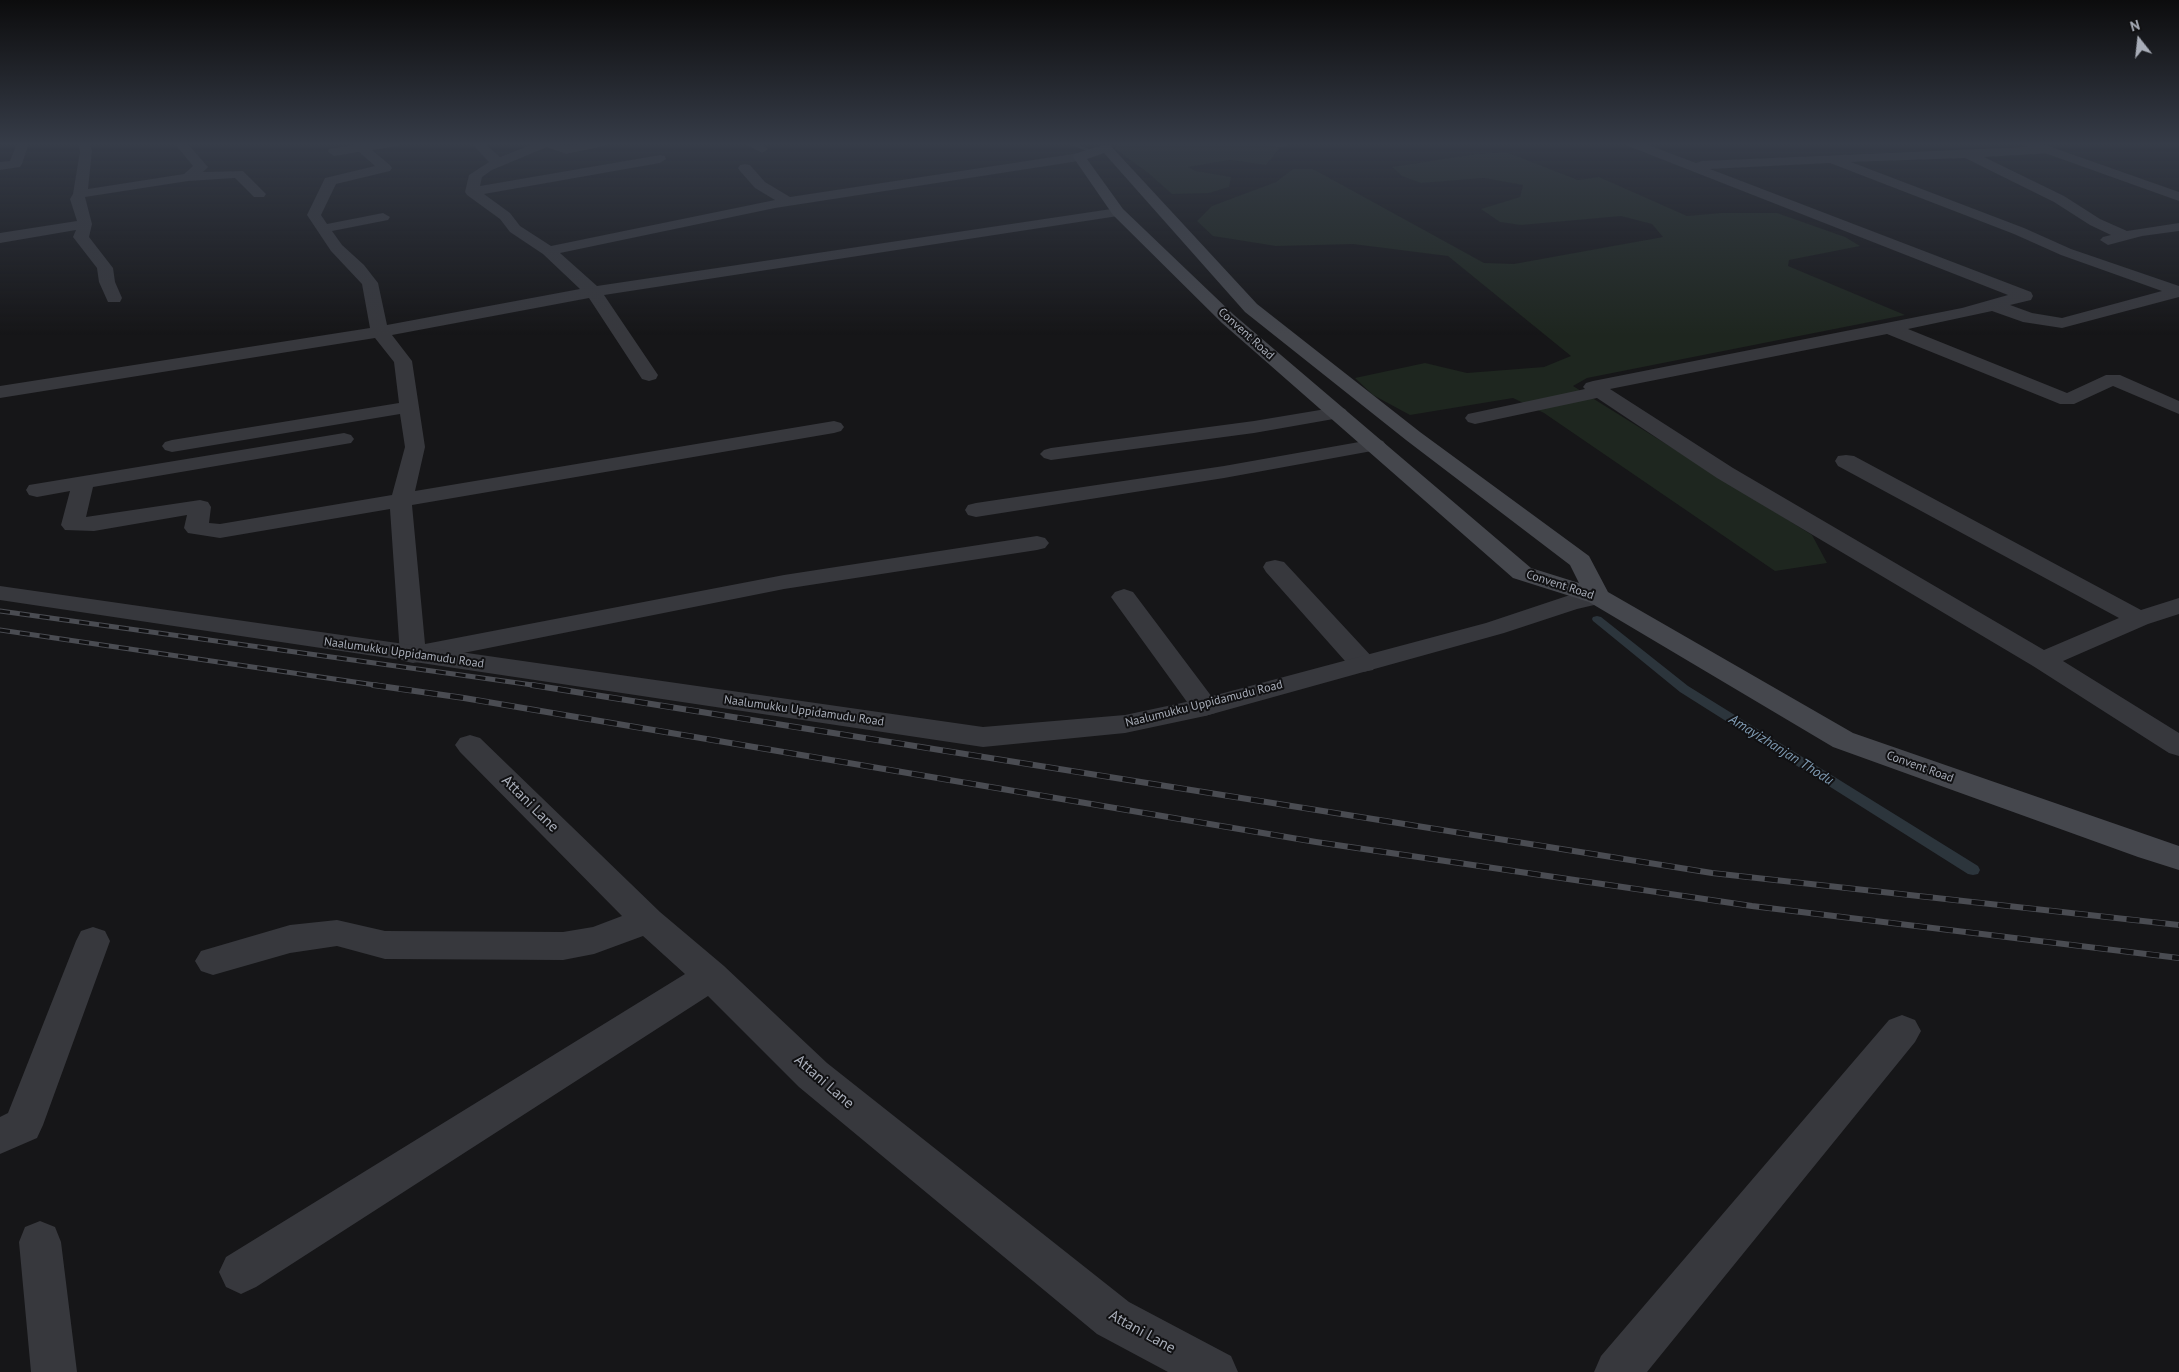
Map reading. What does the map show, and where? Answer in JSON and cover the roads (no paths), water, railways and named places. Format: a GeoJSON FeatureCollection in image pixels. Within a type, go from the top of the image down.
{"type":"FeatureCollection","features":[{"type":"Feature","properties":{"kind":"main road","name":"Convent Road"},"geometry":{"type":"LineString","coordinates":[[1116,207],[1118,212],[1228,319],[1522,573],[1598,597],[1843,740],[2179,858]]}},
{"type":"Feature","properties":{"kind":"main road"},"geometry":{"type":"LineString","coordinates":[[1148,207],[1251,308],[1413,436],[1580,561],[1598,597]]}},
{"type":"Feature","properties":{"kind":"street"},"geometry":{"type":"LineString","coordinates":[[80,207],[85,224],[81,237],[105,268],[107,282],[114,298]]}},
{"type":"Feature","properties":{"kind":"street"},"geometry":{"type":"LineString","coordinates":[[318,207],[314,215],[322,229],[336,248],[358,268],[370,283],[380,332],[402,361],[414,447],[401,502],[413,655],[784,582],[1038,544]]}},
{"type":"Feature","properties":{"kind":"street"},"geometry":{"type":"LineString","coordinates":[[493,207],[505,216],[515,229],[548,251],[592,292],[649,375]]}},
{"type":"Feature","properties":{"kind":"street"},"geometry":{"type":"LineString","coordinates":[[548,251],[763,207]]}},
{"type":"Feature","properties":{"kind":"street"},"geometry":{"type":"LineString","coordinates":[[1797,207],[2025,296],[1888,328],[1593,387],[1725,473],[2042,660],[2179,746]]}},
{"type":"Feature","properties":{"kind":"street"},"geometry":{"type":"LineString","coordinates":[[1956,207],[2066,252],[2179,292]]}},
{"type":"Feature","properties":{"kind":"street"},"geometry":{"type":"LineString","coordinates":[[2072,207],[2095,222],[2126,236]]}},
{"type":"Feature","properties":{"kind":"street"},"geometry":{"type":"LineString","coordinates":[[0,392],[380,332],[592,292],[1118,212]]}},
{"type":"Feature","properties":{"kind":"street"},"geometry":{"type":"LineString","coordinates":[[322,229],[383,217]]}},
{"type":"Feature","properties":{"kind":"street"},"geometry":{"type":"LineString","coordinates":[[0,238],[85,224]]}},
{"type":"Feature","properties":{"kind":"street"},"geometry":{"type":"LineString","coordinates":[[2066,252],[2126,236],[2179,227]]}},
{"type":"Feature","properties":{"kind":"street"},"geometry":{"type":"LineString","coordinates":[[1992,305],[2041,321],[2062,323],[2179,292]]}},
{"type":"Feature","properties":{"kind":"street"},"geometry":{"type":"LineString","coordinates":[[1888,328],[1942,348],[2067,400],[2113,379],[2179,408]]}},
{"type":"Feature","properties":{"kind":"street"},"geometry":{"type":"LineString","coordinates":[[1475,418],[1600,392]]}},
{"type":"Feature","properties":{"kind":"street"},"geometry":{"type":"LineString","coordinates":[[172,446],[409,407]]}},
{"type":"Feature","properties":{"kind":"street"},"geometry":{"type":"LineString","coordinates":[[1052,454],[1254,427],[1338,413]]}},
{"type":"Feature","properties":{"kind":"street"},"geometry":{"type":"LineString","coordinates":[[83,482],[73,525],[94,524],[186,508],[200,508],[196,528],[220,531],[401,502],[834,427]]}},
{"type":"Feature","properties":{"kind":"street"},"geometry":{"type":"LineString","coordinates":[[37,490],[344,439]]}},
{"type":"Feature","properties":{"kind":"street"},"geometry":{"type":"LineString","coordinates":[[976,510],[1224,472],[1376,445]]}},
{"type":"Feature","properties":{"kind":"street"},"geometry":{"type":"LineString","coordinates":[[1846,461],[2138,620]]}},
{"type":"Feature","properties":{"kind":"street"},"geometry":{"type":"LineString","coordinates":[[1275,567],[1363,664]]}},
{"type":"Feature","properties":{"kind":"street","name":"Naalumukku Uppidamudu Road"},"geometry":{"type":"LineString","coordinates":[[0,593],[983,737],[1125,724],[1205,707],[1495,628],[1570,603],[1598,597]]}},
{"type":"Feature","properties":{"kind":"street"},"geometry":{"type":"LineString","coordinates":[[1124,597],[1205,707]]}},
{"type":"Feature","properties":{"kind":"street"},"geometry":{"type":"LineString","coordinates":[[2042,660],[2138,620],[2179,606]]}},
{"type":"Feature","properties":{"kind":"street","name":"Attani Lane"},"geometry":{"type":"LineString","coordinates":[[470,745],[648,921],[711,976],[813,1074],[1113,1318],[1215,1372]]}},
{"type":"Feature","properties":{"kind":"street"},"geometry":{"type":"LineString","coordinates":[[213,961],[290,939],[337,933],[385,945],[447,947],[563,946],[594,940],[648,921]]}},
{"type":"Feature","properties":{"kind":"street"},"geometry":{"type":"LineString","coordinates":[[0,1136],[23,1125],[93,941]]}},
{"type":"Feature","properties":{"kind":"street"},"geometry":{"type":"LineString","coordinates":[[241,1272],[711,976]]}},
{"type":"Feature","properties":{"kind":"street"},"geometry":{"type":"LineString","coordinates":[[1617,1372],[1902,1031]]}},
{"type":"Feature","properties":{"kind":"street"},"geometry":{"type":"LineString","coordinates":[[40,1242],[54,1372]]}},
{"type":"Feature","properties":{"kind":"waterway","name":"Amayizhanjan Thodu"},"geometry":{"type":"LineString","coordinates":[[1597,619],[1684,689],[1973,870]]}},
{"type":"Feature","properties":{"kind":"railway"},"geometry":{"type":"LineString","coordinates":[[0,611],[540,686]]}},
{"type":"Feature","properties":{"kind":"railway"},"geometry":{"type":"LineString","coordinates":[[0,630],[382,686]]}},
{"type":"Feature","properties":{"kind":"railway"},"geometry":{"type":"LineString","coordinates":[[373,685],[464,698],[1316,842],[1752,906],[2179,958]]}},
{"type":"Feature","properties":{"kind":"railway"},"geometry":{"type":"LineString","coordinates":[[532,685],[1712,873],[2179,925]]}}]}
